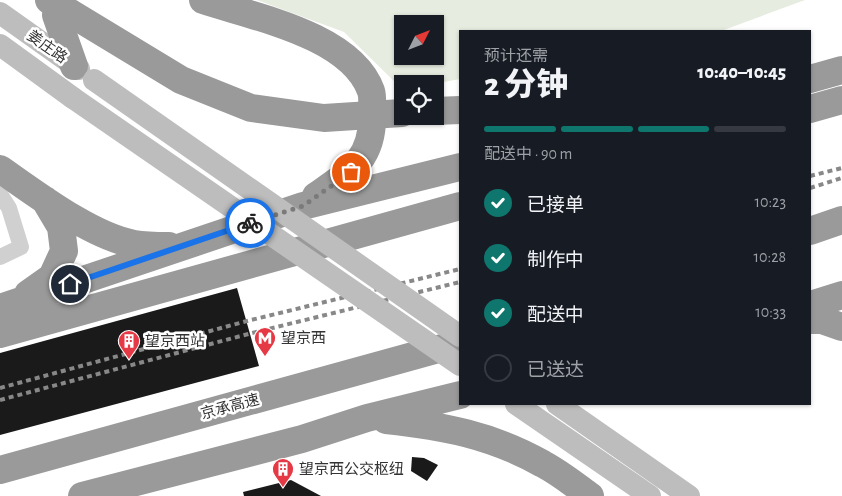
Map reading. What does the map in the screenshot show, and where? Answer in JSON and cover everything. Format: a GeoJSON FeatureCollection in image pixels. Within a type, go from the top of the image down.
{"type":"FeatureCollection","features":[{"type":"Feature","properties":{"kind":"highway"},"geometry":{"type":"LineString","coordinates":[[49,0],[181,80],[251,108],[324,118],[394,114]]}},
{"type":"Feature","properties":{"kind":"highway"},"geometry":{"type":"LineString","coordinates":[[59,0],[56,15],[84,73]]}},
{"type":"Feature","properties":{"kind":"highway"},"geometry":{"type":"LineString","coordinates":[[203,0],[312,36],[356,65],[371,92],[373,129],[366,150],[351,172],[303,206]]}},
{"type":"Feature","properties":{"kind":"highway"},"geometry":{"type":"LineString","coordinates":[[811,80],[842,70]]}},
{"type":"Feature","properties":{"kind":"highway"},"geometry":{"type":"LineString","coordinates":[[811,109],[842,100]]}},
{"type":"Feature","properties":{"kind":"highway"},"geometry":{"type":"LineString","coordinates":[[444,111],[459,110]]}},
{"type":"Feature","properties":{"kind":"highway"},"geometry":{"type":"LineString","coordinates":[[8,306],[303,206],[459,167]]}},
{"type":"Feature","properties":{"kind":"highway"},"geometry":{"type":"LineString","coordinates":[[0,169],[44,200],[103,234],[134,244],[180,247]]}},
{"type":"Feature","properties":{"kind":"highway"},"geometry":{"type":"LineString","coordinates":[[8,306],[52,277],[64,251],[61,227],[44,200]]}},
{"type":"Feature","properties":{"kind":"highway"},"geometry":{"type":"LineString","coordinates":[[0,334],[459,206]]}},
{"type":"Feature","properties":{"kind":"highway"},"geometry":{"type":"LineString","coordinates":[[811,231],[842,220]]}},
{"type":"Feature","properties":{"kind":"highway"},"geometry":{"type":"LineString","coordinates":[[811,305],[842,294]]}},
{"type":"Feature","properties":{"kind":"highway"},"geometry":{"type":"LineString","coordinates":[[811,320],[822,320],[842,327]]}},
{"type":"Feature","properties":{"kind":"highway","name":"京承高速"},"geometry":{"type":"LineString","coordinates":[[0,470],[459,343]]}},
{"type":"Feature","properties":{"kind":"highway"},"geometry":{"type":"LineString","coordinates":[[82,496],[302,439],[367,418],[459,395]]}},
{"type":"Feature","properties":{"kind":"highway"},"geometry":{"type":"LineString","coordinates":[[367,418],[424,424],[482,436],[544,464],[590,496]]}},
{"type":"Feature","properties":{"kind":"main road","name":"姜庄路"},"geometry":{"type":"LineString","coordinates":[[0,13],[459,335]]}},
{"type":"Feature","properties":{"kind":"main road","name":"姜庄路"},"geometry":{"type":"LineString","coordinates":[[0,45],[73,98],[459,364]]}},
{"type":"Feature","properties":{"kind":"main road"},"geometry":{"type":"LineString","coordinates":[[517,405],[650,496]]}},
{"type":"Feature","properties":{"kind":"main road"},"geometry":{"type":"LineString","coordinates":[[558,405],[688,496]]}},
{"type":"Feature","properties":{"kind":"street"},"geometry":{"type":"LineString","coordinates":[[0,194],[9,208],[20,247],[0,257]]}},
{"type":"Feature","properties":{"kind":"shaded area"},"geometry":{"type":"Polygon","coordinates":[[[257,0],[805,0],[724,30],[459,30],[459,79],[444,82],[444,75],[394,75],[394,81],[344,32],[257,0]]]}},
{"type":"Feature","properties":{"kind":"building","name":"望京西站"},"geometry":{"type":"Polygon","coordinates":[[[237,288],[259,366],[0,435],[0,353],[237,288]]]}},
{"type":"Feature","properties":{"kind":"building"},"geometry":{"type":"Polygon","coordinates":[[[412,457],[424,458],[438,465],[427,481],[411,471],[412,457]]]}},
{"type":"Feature","properties":{"kind":"building","name":"望京西公交枢纽"},"geometry":{"type":"Polygon","coordinates":[[[291,480],[321,496],[244,496],[243,492],[291,480]]]}},
{"type":"Feature","properties":{"kind":"railway"},"geometry":{"type":"LineString","coordinates":[[811,176],[842,168]]}},
{"type":"Feature","properties":{"kind":"railway"},"geometry":{"type":"LineString","coordinates":[[811,188],[842,178]]}},
{"type":"Feature","properties":{"kind":"railway"},"geometry":{"type":"LineString","coordinates":[[0,388],[247,321],[459,269]]}},
{"type":"Feature","properties":{"kind":"railway"},"geometry":{"type":"LineString","coordinates":[[0,400],[252,333],[459,282]]}},
{"type":"Feature","properties":{"kind":"way so far"},"geometry":{"type":"LineString","coordinates":[[250,223],[303,206],[351,172]]}},
{"type":"Feature","properties":{"kind":"place","name":"望京西"},"geometry":{"type":"Point","coordinates":[265,357]}},
{"type":"Feature","properties":{"kind":"place","name":"望京西站"},"geometry":{"type":"Point","coordinates":[129,360]}},
{"type":"Feature","properties":{"kind":"place","name":"望京西公交枢纽"},"geometry":{"type":"Point","coordinates":[283,488]}},
{"type":"Feature","properties":{"kind":"route"},"geometry":{"type":"LineString","coordinates":[[70,284],[250,223]]}}]}
